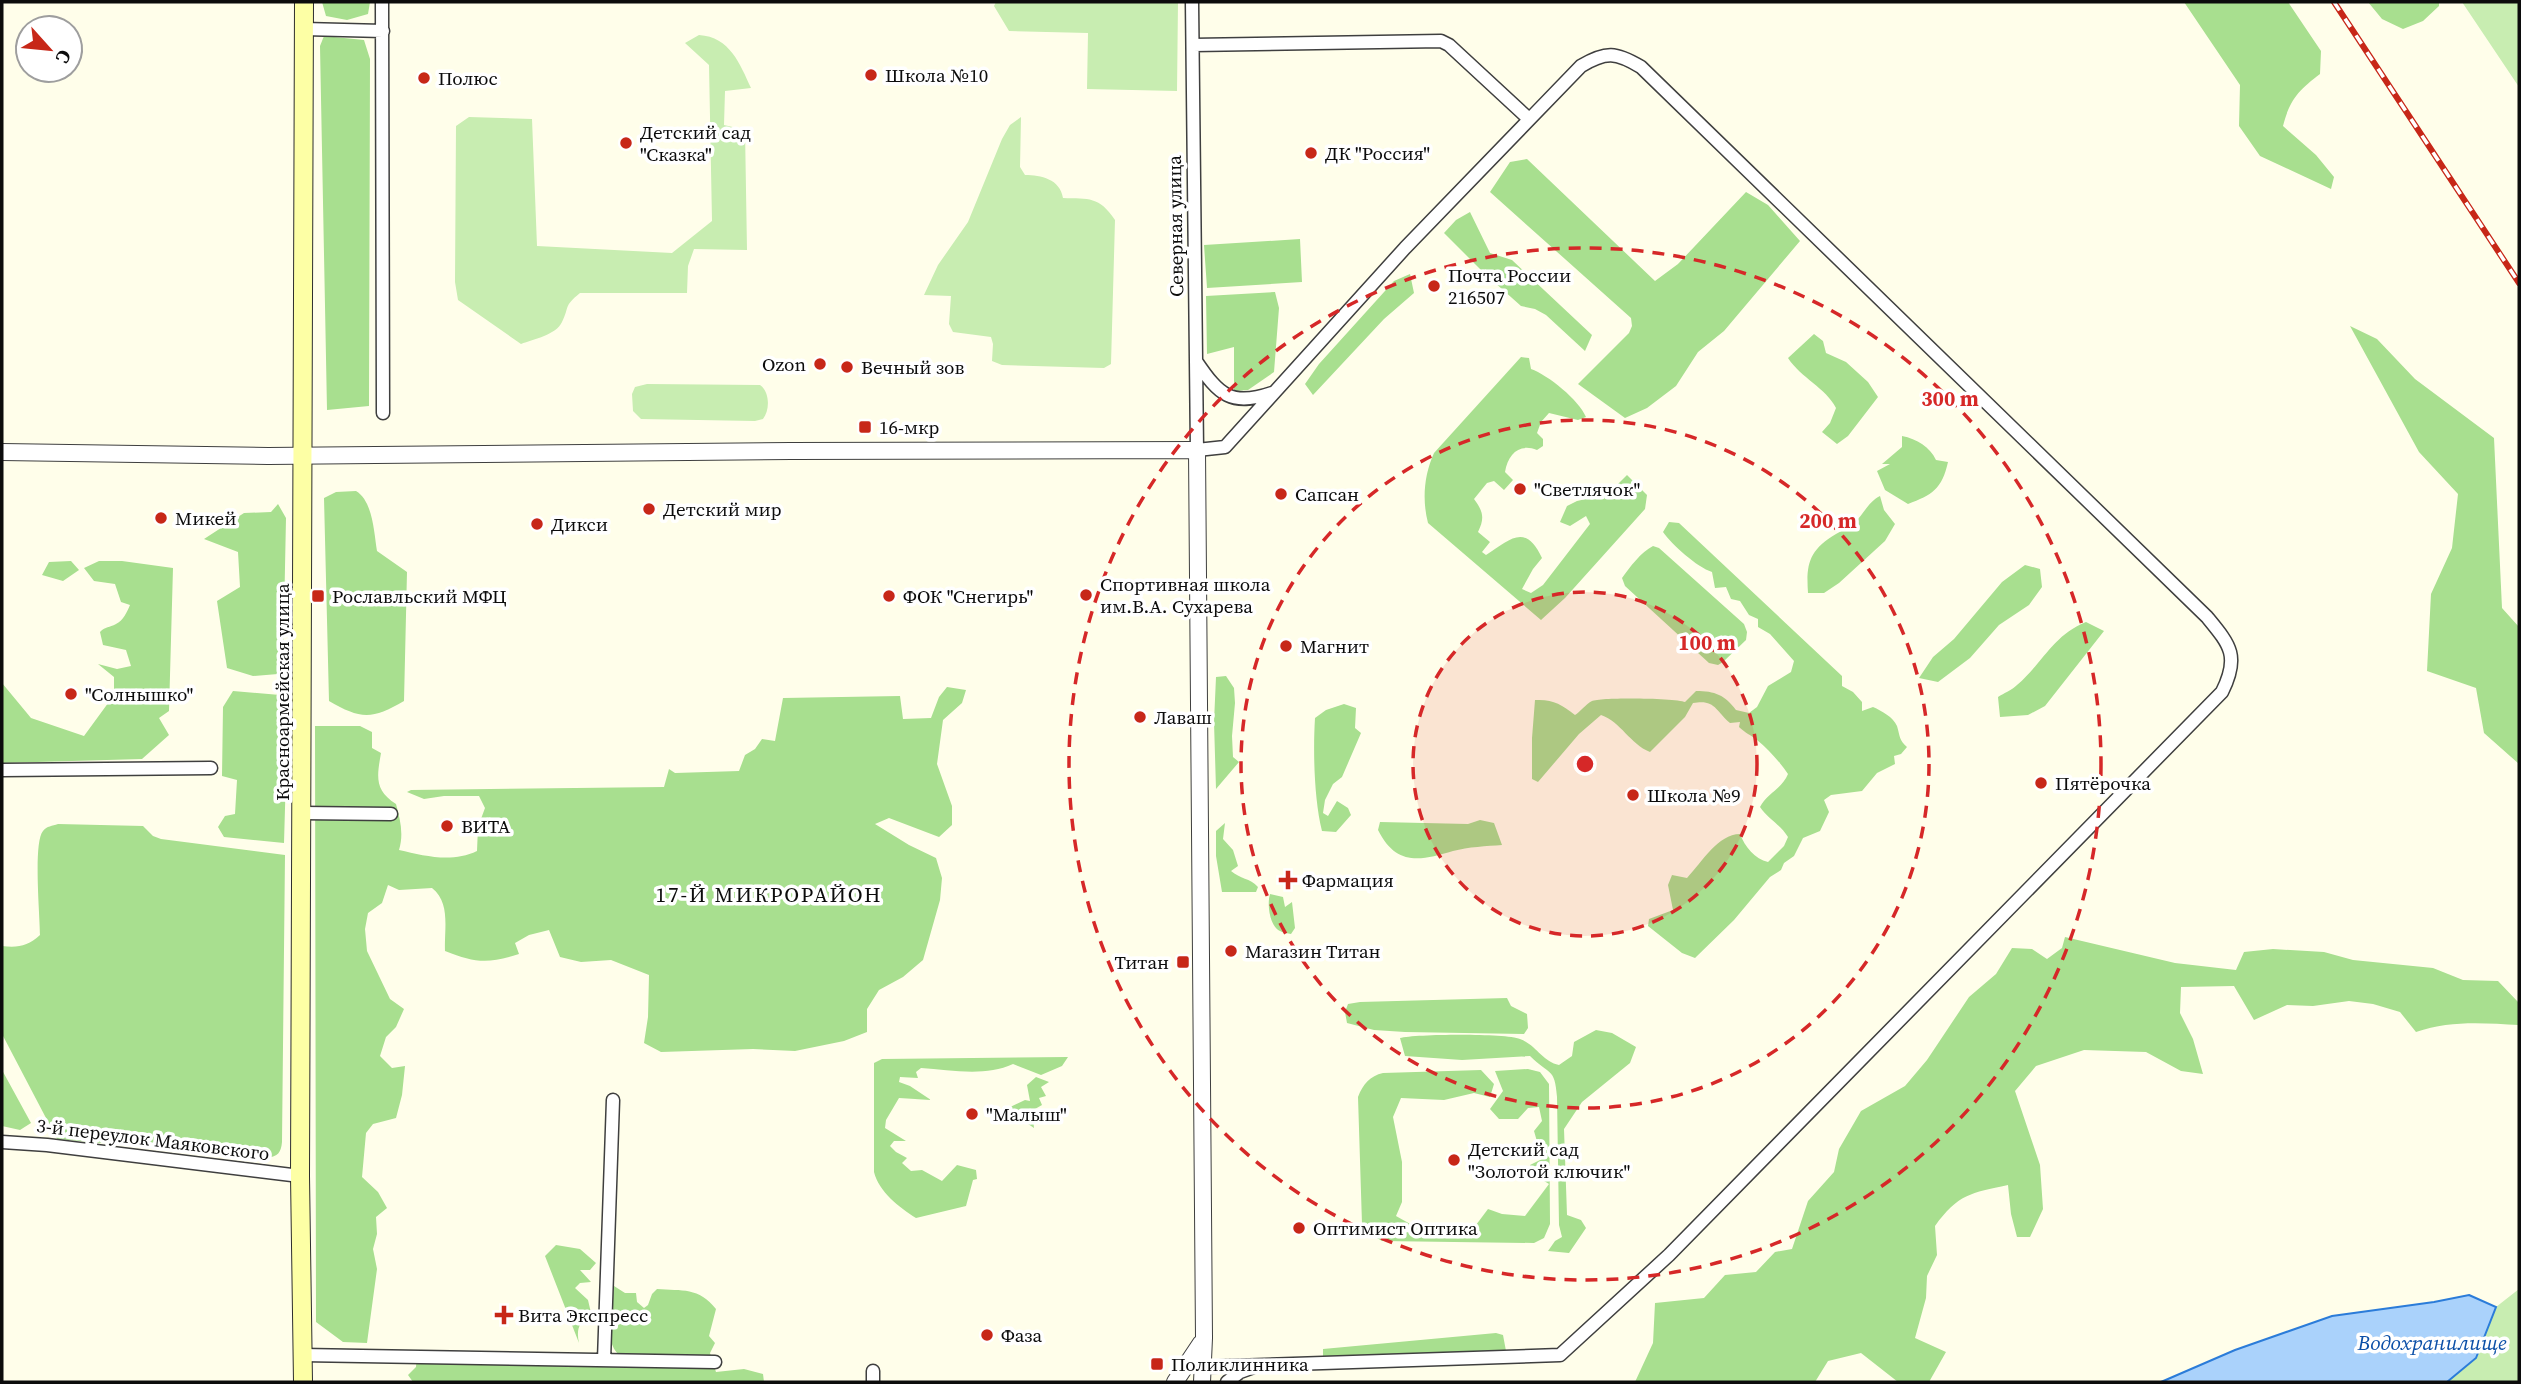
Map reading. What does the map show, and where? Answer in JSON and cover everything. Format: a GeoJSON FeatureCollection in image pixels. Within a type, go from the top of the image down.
{"type":"FeatureCollection","features":[{"type":"Feature","properties":{"kind":"main road","name":"Красноармейская улица"},"geometry":{"type":"LineString","coordinates":[[303,1382],[300,1176],[304,2]]}},
{"type":"Feature","properties":{"kind":"street"},"geometry":{"type":"LineString","coordinates":[[382,2],[383,413]]}},
{"type":"Feature","properties":{"kind":"street","name":"Северная улица"},"geometry":{"type":"LineString","coordinates":[[1192,2],[1197,450]]}},
{"type":"Feature","properties":{"kind":"street"},"geometry":{"type":"LineString","coordinates":[[304,29],[383,32]]}},
{"type":"Feature","properties":{"kind":"street"},"geometry":{"type":"LineString","coordinates":[[1193,45],[1441,41],[1449,45],[1529,119]]}},
{"type":"Feature","properties":{"kind":"street"},"geometry":{"type":"LineString","coordinates":[[2,452],[304,455],[791,450],[1197,450],[1225,447],[1405,248],[1559,87],[1581,66],[1598,56],[1620,56],[1641,67],[2207,617],[2228,643],[2231,669],[2222,692],[1669,1255],[1560,1355],[1261,1366],[1202,1375],[1204,1338],[1197,450]]}},
{"type":"Feature","properties":{"kind":"street"},"geometry":{"type":"LineString","coordinates":[[1196,361],[1220,392],[1230,398],[1256,399],[1273,393]]}},
{"type":"Feature","properties":{"kind":"street"},"geometry":{"type":"LineString","coordinates":[[2,770],[211,768]]}},
{"type":"Feature","properties":{"kind":"street"},"geometry":{"type":"LineString","coordinates":[[302,813],[391,814]]}},
{"type":"Feature","properties":{"kind":"street"},"geometry":{"type":"LineString","coordinates":[[604,1360],[613,1100]]}},
{"type":"Feature","properties":{"kind":"street","name":"3-й переулок Маяковского"},"geometry":{"type":"LineString","coordinates":[[2,1142],[47,1145],[300,1176]]}},
{"type":"Feature","properties":{"kind":"street"},"geometry":{"type":"LineString","coordinates":[[1175,1382],[1194,1358],[1204,1338]]}},
{"type":"Feature","properties":{"kind":"street"},"geometry":{"type":"LineString","coordinates":[[302,1355],[715,1362]]}},
{"type":"Feature","properties":{"kind":"street"},"geometry":{"type":"LineString","coordinates":[[1227,1382],[1240,1372],[1261,1366]]}},
{"type":"Feature","properties":{"kind":"green space"},"geometry":{"type":"Polygon","coordinates":[[[322,2],[370,2],[368,14],[347,20],[326,16],[322,2]]]}},
{"type":"Feature","properties":{"kind":"green space"},"geometry":{"type":"Polygon","coordinates":[[[996,2],[1178,2],[1177,91],[1087,89],[1088,33],[1009,31],[994,6],[996,2]]]}},
{"type":"Feature","properties":{"kind":"green space"},"geometry":{"type":"Polygon","coordinates":[[[2184,2],[2288,2],[2321,51],[2320,74],[2296,96],[2283,126],[2316,155],[2334,177],[2331,189],[2260,156],[2239,126],[2240,85],[2184,2]]]}},
{"type":"Feature","properties":{"kind":"green space"},"geometry":{"type":"Polygon","coordinates":[[[2368,2],[2439,2],[2439,6],[2423,21],[2403,29],[2382,19],[2368,2]]]}},
{"type":"Feature","properties":{"kind":"green space"},"geometry":{"type":"Polygon","coordinates":[[[2462,2],[2519,2],[2519,87],[2462,2]]]}},
{"type":"Feature","properties":{"kind":"green space"},"geometry":{"type":"Polygon","coordinates":[[[699,35],[719,41],[733,53],[751,88],[725,91],[724,125],[745,130],[747,250],[694,249],[688,266],[687,293],[580,293],[569,304],[562,322],[555,330],[521,344],[458,300],[455,282],[456,126],[469,117],[532,119],[537,246],[672,253],[712,221],[709,65],[685,43],[699,35]]]}},
{"type":"Feature","properties":{"kind":"green space"},"geometry":{"type":"Polygon","coordinates":[[[324,36],[364,40],[370,59],[369,406],[327,410],[320,46],[324,36]]]}},
{"type":"Feature","properties":{"kind":"green space"},"geometry":{"type":"Polygon","coordinates":[[[1021,117],[1020,167],[1025,175],[1043,177],[1054,182],[1063,198],[1093,200],[1104,207],[1115,220],[1111,364],[1104,368],[1002,365],[992,361],[991,337],[953,332],[949,324],[951,296],[924,295],[938,265],[968,222],[1002,139],[1010,125],[1021,117]]]}},
{"type":"Feature","properties":{"kind":"green space"},"geometry":{"type":"Polygon","coordinates":[[[1527,159],[1655,281],[1678,264],[1746,192],[1768,205],[1800,241],[1724,331],[1698,352],[1676,386],[1647,408],[1625,418],[1578,384],[1629,333],[1631,318],[1490,192],[1510,162],[1527,159]]]}},
{"type":"Feature","properties":{"kind":"green space"},"geometry":{"type":"Polygon","coordinates":[[[1470,212],[1490,253],[1512,260],[1592,335],[1585,351],[1546,315],[1521,306],[1444,233],[1456,220],[1470,212]]]}},
{"type":"Feature","properties":{"kind":"green space"},"geometry":{"type":"Polygon","coordinates":[[[1300,239],[1302,282],[1207,288],[1204,245],[1300,239]]]}},
{"type":"Feature","properties":{"kind":"green space"},"geometry":{"type":"Polygon","coordinates":[[[1410,274],[1414,293],[1384,319],[1313,395],[1305,384],[1319,364],[1394,281],[1410,274]]]}},
{"type":"Feature","properties":{"kind":"green space"},"geometry":{"type":"Polygon","coordinates":[[[1275,292],[1279,308],[1274,372],[1248,390],[1234,391],[1234,347],[1207,354],[1206,296],[1275,292]]]}},
{"type":"Feature","properties":{"kind":"green space"},"geometry":{"type":"Polygon","coordinates":[[[2350,326],[2377,339],[2415,379],[2494,438],[2502,608],[2519,627],[2519,764],[2484,733],[2476,688],[2427,671],[2431,594],[2452,548],[2458,494],[2419,452],[2350,326]]]}},
{"type":"Feature","properties":{"kind":"green space"},"geometry":{"type":"Polygon","coordinates":[[[1814,334],[1823,341],[1826,353],[1846,362],[1868,382],[1878,397],[1848,436],[1837,444],[1822,432],[1830,423],[1836,408],[1788,358],[1814,334]]]}},
{"type":"Feature","properties":{"kind":"green space"},"geometry":{"type":"Polygon","coordinates":[[[1521,357],[1529,358],[1531,369],[1562,389],[1577,403],[1586,417],[1578,420],[1549,413],[1541,422],[1537,433],[1543,439],[1543,446],[1537,450],[1525,448],[1515,452],[1505,472],[1513,480],[1504,490],[1494,481],[1487,483],[1474,499],[1482,515],[1478,532],[1490,542],[1482,552],[1486,555],[1517,537],[1529,540],[1542,558],[1522,589],[1531,593],[1543,585],[1590,524],[1586,516],[1570,526],[1560,522],[1567,506],[1608,494],[1627,475],[1647,495],[1645,509],[1565,598],[1541,620],[1428,523],[1425,505],[1426,479],[1434,453],[1521,357]]]}},
{"type":"Feature","properties":{"kind":"green space"},"geometry":{"type":"Polygon","coordinates":[[[647,384],[760,385],[767,396],[767,411],[763,419],[755,421],[641,419],[633,411],[632,394],[635,387],[647,384]]]}},
{"type":"Feature","properties":{"kind":"green space"},"geometry":{"type":"Polygon","coordinates":[[[1902,436],[1922,444],[1936,460],[1948,462],[1943,479],[1935,490],[1908,504],[1885,490],[1877,471],[1890,464],[1882,464],[1902,447],[1902,436]]]}},
{"type":"Feature","properties":{"kind":"green space"},"geometry":{"type":"Polygon","coordinates":[[[356,491],[362,496],[369,510],[377,551],[407,572],[404,701],[383,712],[366,715],[349,711],[329,701],[324,498],[336,492],[356,491]]]}},
{"type":"Feature","properties":{"kind":"green space"},"geometry":{"type":"Polygon","coordinates":[[[1880,496],[1884,510],[1895,524],[1885,541],[1839,583],[1824,593],[1808,593],[1809,566],[1815,552],[1827,540],[1852,525],[1872,501],[1880,496]]]}},
{"type":"Feature","properties":{"kind":"green space"},"geometry":{"type":"Polygon","coordinates":[[[278,504],[286,518],[283,666],[278,674],[253,676],[227,668],[217,601],[240,587],[238,552],[204,539],[244,513],[271,512],[278,504]]]}},
{"type":"Feature","properties":{"kind":"green space"},"geometry":{"type":"Polygon","coordinates":[[[1669,522],[1679,523],[1842,676],[1842,686],[1853,692],[1862,702],[1862,711],[1873,707],[1890,717],[1907,747],[1901,754],[1894,756],[1895,764],[1877,773],[1862,791],[1831,795],[1824,800],[1829,812],[1820,831],[1803,838],[1794,856],[1770,877],[1734,920],[1695,958],[1682,953],[1648,926],[1649,919],[1673,910],[1668,885],[1672,875],[1687,878],[1711,850],[1732,835],[1740,834],[1751,852],[1768,862],[1784,846],[1788,837],[1760,807],[1788,774],[1774,756],[1739,727],[1740,722],[1730,723],[1710,704],[1700,702],[1693,703],[1685,717],[1650,752],[1601,715],[1579,734],[1538,782],[1532,779],[1535,700],[1556,703],[1575,715],[1592,701],[1654,699],[1685,702],[1696,691],[1703,691],[1719,695],[1736,710],[1749,713],[1757,707],[1768,686],[1791,672],[1794,661],[1770,634],[1758,627],[1758,619],[1749,615],[1740,601],[1731,599],[1726,587],[1715,588],[1712,572],[1692,561],[1667,537],[1663,532],[1669,522]]]}},
{"type":"Feature","properties":{"kind":"green space"},"geometry":{"type":"Polygon","coordinates":[[[1653,546],[1659,548],[1744,624],[1746,640],[1718,665],[1709,663],[1625,586],[1622,578],[1640,556],[1653,546]]]}},
{"type":"Feature","properties":{"kind":"green space"},"geometry":{"type":"Polygon","coordinates":[[[71,561],[79,570],[63,581],[42,575],[49,562],[71,561]]]}},
{"type":"Feature","properties":{"kind":"green space"},"geometry":{"type":"Polygon","coordinates":[[[99,561],[122,561],[173,568],[169,711],[159,718],[169,735],[142,759],[2,763],[2,683],[31,718],[84,736],[114,695],[114,677],[98,664],[117,669],[131,666],[126,650],[103,645],[100,632],[121,621],[130,605],[121,602],[115,584],[94,581],[84,568],[99,561]]]}},
{"type":"Feature","properties":{"kind":"green space"},"geometry":{"type":"Polygon","coordinates":[[[2025,565],[2040,569],[2042,587],[2029,605],[1999,625],[1970,658],[1938,682],[1919,678],[1933,657],[1954,639],[2002,582],[2025,565]]]}},
{"type":"Feature","properties":{"kind":"green space"},"geometry":{"type":"Polygon","coordinates":[[[2086,622],[2104,631],[2045,706],[2028,715],[2000,717],[1998,697],[2026,677],[2065,634],[2086,622]]]}},
{"type":"Feature","properties":{"kind":"green space"},"geometry":{"type":"Polygon","coordinates":[[[1226,676],[1234,688],[1233,757],[1239,762],[1216,789],[1216,677],[1226,676]]]}},
{"type":"Feature","properties":{"kind":"green space"},"geometry":{"type":"Polygon","coordinates":[[[947,687],[966,690],[962,703],[943,720],[937,764],[952,806],[952,825],[939,837],[889,818],[875,824],[936,858],[942,878],[940,900],[923,960],[903,977],[879,990],[867,1009],[867,1032],[844,1041],[795,1051],[753,1049],[661,1052],[644,1043],[649,975],[611,960],[581,962],[560,957],[549,930],[529,935],[515,943],[519,954],[508,957],[482,961],[456,955],[445,951],[445,917],[438,894],[432,888],[399,890],[388,885],[382,903],[368,913],[365,929],[367,951],[390,999],[404,1009],[396,1027],[386,1037],[380,1056],[392,1068],[405,1066],[396,1118],[373,1124],[366,1133],[362,1177],[378,1192],[387,1208],[376,1217],[377,1234],[373,1249],[377,1269],[367,1343],[343,1342],[316,1322],[315,726],[360,726],[372,732],[372,748],[381,753],[379,782],[384,793],[396,804],[399,815],[399,850],[448,858],[477,851],[478,827],[485,808],[479,796],[424,799],[407,792],[664,787],[669,769],[675,773],[739,771],[745,755],[755,749],[762,739],[775,741],[783,698],[900,696],[903,719],[931,718],[939,697],[947,687]]]}},
{"type":"Feature","properties":{"kind":"green space"},"geometry":{"type":"Polygon","coordinates":[[[233,691],[280,695],[288,704],[284,843],[224,837],[218,827],[225,816],[235,814],[237,780],[222,776],[223,707],[233,691]]]}},
{"type":"Feature","properties":{"kind":"green space"},"geometry":{"type":"Polygon","coordinates":[[[1344,704],[1356,708],[1355,728],[1361,733],[1342,777],[1333,784],[1325,800],[1323,813],[1328,816],[1337,801],[1348,808],[1351,815],[1336,832],[1322,831],[1315,775],[1315,718],[1326,710],[1344,704]]]}},
{"type":"Feature","properties":{"kind":"green space"},"geometry":{"type":"Polygon","coordinates":[[[1480,820],[1494,823],[1502,845],[1410,858],[1393,850],[1378,830],[1380,822],[1468,824],[1480,820]]]}},
{"type":"Feature","properties":{"kind":"green space"},"geometry":{"type":"Polygon","coordinates":[[[1225,823],[1223,839],[1233,850],[1238,866],[1231,871],[1255,884],[1258,887],[1256,892],[1222,892],[1216,856],[1216,831],[1225,823]]]}},
{"type":"Feature","properties":{"kind":"green space"},"geometry":{"type":"Polygon","coordinates":[[[58,824],[143,826],[153,836],[161,839],[285,855],[282,1142],[276,1155],[267,1158],[57,1139],[2,1034],[2,946],[22,945],[40,935],[38,850],[43,831],[58,824]]]}},
{"type":"Feature","properties":{"kind":"green space"},"geometry":{"type":"Polygon","coordinates":[[[1270,894],[1283,897],[1285,907],[1292,902],[1295,928],[1291,934],[1280,931],[1273,924],[1269,909],[1270,894]]]}},
{"type":"Feature","properties":{"kind":"green space"},"geometry":{"type":"Polygon","coordinates":[[[2065,937],[2175,963],[2236,970],[2244,952],[2273,949],[2324,952],[2353,960],[2433,968],[2463,980],[2498,981],[2519,1003],[2519,1025],[2454,1024],[2416,1032],[2400,1012],[2373,1004],[2349,1001],[2313,1006],[2287,1005],[2254,1020],[2234,986],[2181,987],[2180,1013],[2193,1039],[2203,1074],[2181,1071],[2146,1052],[2084,1050],[2036,1066],[2015,1091],[2040,1165],[2043,1209],[2030,1237],[2017,1237],[2008,1185],[1966,1196],[1951,1207],[1935,1226],[1937,1255],[1927,1276],[1926,1298],[1915,1338],[1946,1352],[1929,1382],[1898,1382],[1861,1353],[1828,1361],[1815,1382],[1635,1382],[1653,1343],[1655,1303],[1704,1298],[1725,1275],[1756,1272],[1775,1252],[1792,1249],[1808,1201],[1834,1172],[1839,1149],[1861,1111],[1905,1086],[1927,1060],[1969,997],[1996,974],[2012,948],[2032,949],[2047,959],[2062,948],[2065,937]]]}},
{"type":"Feature","properties":{"kind":"green space"},"geometry":{"type":"Polygon","coordinates":[[[1507,998],[1511,1006],[1527,1014],[1528,1028],[1524,1034],[1374,1030],[1347,1023],[1345,1012],[1348,1004],[1360,1002],[1507,998]]]}},
{"type":"Feature","properties":{"kind":"green space"},"geometry":{"type":"Polygon","coordinates":[[[1596,1030],[1612,1033],[1636,1047],[1630,1063],[1582,1102],[1564,1129],[1567,1215],[1581,1220],[1586,1228],[1569,1253],[1548,1251],[1555,1241],[1562,1237],[1559,1225],[1557,1097],[1553,1076],[1530,1056],[1462,1060],[1405,1056],[1400,1038],[1460,1035],[1511,1037],[1526,1042],[1548,1061],[1559,1065],[1572,1056],[1574,1042],[1596,1030]]]}},
{"type":"Feature","properties":{"kind":"green space"},"geometry":{"type":"Polygon","coordinates":[[[1068,1057],[1062,1066],[1041,1075],[1013,1064],[979,1072],[921,1068],[916,1072],[918,1078],[900,1077],[899,1082],[931,1100],[899,1098],[886,1120],[885,1128],[906,1141],[894,1141],[890,1146],[907,1158],[902,1163],[911,1171],[922,1170],[942,1181],[957,1165],[976,1170],[977,1179],[973,1180],[966,1206],[916,1218],[897,1204],[880,1186],[874,1172],[874,1063],[882,1059],[1068,1057]]]}},
{"type":"Feature","properties":{"kind":"green space"},"geometry":{"type":"Polygon","coordinates":[[[1528,1069],[1540,1072],[1549,1084],[1550,1224],[1544,1238],[1534,1243],[1382,1241],[1370,1234],[1362,1224],[1358,1097],[1368,1081],[1383,1073],[1481,1070],[1494,1084],[1490,1097],[1474,1093],[1444,1100],[1401,1098],[1393,1117],[1402,1162],[1402,1202],[1396,1216],[1412,1225],[1449,1225],[1473,1229],[1488,1209],[1502,1214],[1525,1216],[1549,1184],[1536,1176],[1530,1165],[1542,1159],[1534,1131],[1542,1121],[1539,1107],[1528,1108],[1518,1119],[1499,1119],[1490,1109],[1503,1091],[1495,1071],[1528,1069]]]}},
{"type":"Feature","properties":{"kind":"green space"},"geometry":{"type":"Polygon","coordinates":[[[2,1070],[31,1123],[20,1130],[2,1126],[2,1070]]]}},
{"type":"Feature","properties":{"kind":"green space"},"geometry":{"type":"Polygon","coordinates":[[[1036,1077],[1049,1082],[1041,1087],[1046,1096],[1039,1098],[1042,1105],[1023,1110],[1033,1119],[1034,1128],[1006,1109],[1025,1100],[1030,1101],[1027,1085],[1036,1077]]]}},
{"type":"Feature","properties":{"kind":"green space"},"geometry":{"type":"Polygon","coordinates":[[[556,1245],[580,1249],[596,1263],[590,1270],[580,1270],[591,1282],[580,1283],[575,1288],[588,1300],[591,1313],[579,1326],[579,1343],[545,1256],[556,1245]]]}},
{"type":"Feature","properties":{"kind":"green space"},"geometry":{"type":"Polygon","coordinates":[[[614,1286],[625,1293],[636,1293],[637,1302],[644,1308],[657,1289],[682,1290],[703,1297],[716,1309],[709,1336],[715,1343],[710,1353],[716,1372],[744,1369],[763,1374],[764,1382],[413,1382],[408,1375],[416,1367],[417,1353],[618,1354],[613,1348],[610,1331],[614,1286]]]}},
{"type":"Feature","properties":{"kind":"green space"},"geometry":{"type":"Polygon","coordinates":[[[2519,1289],[2519,1382],[2447,1382],[2475,1358],[2496,1307],[2519,1289]]]}},
{"type":"Feature","properties":{"kind":"green space"},"geometry":{"type":"Polygon","coordinates":[[[1496,1333],[1503,1335],[1506,1351],[1323,1357],[1323,1349],[1496,1333]]]}},
{"type":"Feature","properties":{"kind":"water","name":"Водохранилище"},"geometry":{"type":"Polygon","coordinates":[[[2469,1295],[2496,1307],[2476,1358],[2447,1382],[2161,1382],[2235,1350],[2332,1316],[2469,1295]]]}},
{"type":"Feature","properties":{"kind":"railway"},"geometry":{"type":"LineString","coordinates":[[2334,2],[2519,283]]}},
{"type":"Feature","properties":{"kind":"place","name":"Школа №10"},"geometry":{"type":"Point","coordinates":[871,75]}},
{"type":"Feature","properties":{"kind":"place","name":"Полюс"},"geometry":{"type":"Point","coordinates":[424,78]}},
{"type":"Feature","properties":{"kind":"place","name":"Детский сад \"Сказка\""},"geometry":{"type":"Point","coordinates":[626,143]}},
{"type":"Feature","properties":{"kind":"place","name":"ДК \"Россия\""},"geometry":{"type":"Point","coordinates":[1311,153]}},
{"type":"Feature","properties":{"kind":"place","name":"Почта России 216507"},"geometry":{"type":"Point","coordinates":[1434,286]}},
{"type":"Feature","properties":{"kind":"place","name":"Ozon"},"geometry":{"type":"Point","coordinates":[820,364]}},
{"type":"Feature","properties":{"kind":"place","name":"Вечный зов"},"geometry":{"type":"Point","coordinates":[847,367]}},
{"type":"Feature","properties":{"kind":"place","name":"16-мкр"},"geometry":{"type":"Point","coordinates":[865,427]}},
{"type":"Feature","properties":{"kind":"place","name":"\"Светлячок\""},"geometry":{"type":"Point","coordinates":[1520,489]}},
{"type":"Feature","properties":{"kind":"place","name":"Сапсан"},"geometry":{"type":"Point","coordinates":[1281,494]}},
{"type":"Feature","properties":{"kind":"place","name":"Детский мир"},"geometry":{"type":"Point","coordinates":[649,509]}},
{"type":"Feature","properties":{"kind":"place","name":"Микей"},"geometry":{"type":"Point","coordinates":[161,518]}},
{"type":"Feature","properties":{"kind":"place","name":"Дикси"},"geometry":{"type":"Point","coordinates":[537,524]}},
{"type":"Feature","properties":{"kind":"place","name":"Спортивная школа им.В.А. Сухарева"},"geometry":{"type":"Point","coordinates":[1086,595]}},
{"type":"Feature","properties":{"kind":"place","name":"Рославльский МФЦ"},"geometry":{"type":"Point","coordinates":[318,596]}},
{"type":"Feature","properties":{"kind":"place","name":"ФОК \"Снегирь\""},"geometry":{"type":"Point","coordinates":[889,596]}},
{"type":"Feature","properties":{"kind":"place","name":"Магнит"},"geometry":{"type":"Point","coordinates":[1286,646]}},
{"type":"Feature","properties":{"kind":"place","name":"\"Солнышко\""},"geometry":{"type":"Point","coordinates":[71,694]}},
{"type":"Feature","properties":{"kind":"place","name":"Лаваш"},"geometry":{"type":"Point","coordinates":[1140,717]}},
{"type":"Feature","properties":{"kind":"place","name":"Пятёрочка"},"geometry":{"type":"Point","coordinates":[2041,783]}},
{"type":"Feature","properties":{"kind":"place","name":"Школа №9"},"geometry":{"type":"Point","coordinates":[1633,795]}},
{"type":"Feature","properties":{"kind":"place","name":"ВИТА"},"geometry":{"type":"Point","coordinates":[447,826]}},
{"type":"Feature","properties":{"kind":"place","name":"Фармация"},"geometry":{"type":"Point","coordinates":[1288,880]}},
{"type":"Feature","properties":{"kind":"place","name":"Магазин Титан"},"geometry":{"type":"Point","coordinates":[1231,951]}},
{"type":"Feature","properties":{"kind":"place","name":"Титан"},"geometry":{"type":"Point","coordinates":[1183,962]}},
{"type":"Feature","properties":{"kind":"place","name":"\"Малыш\""},"geometry":{"type":"Point","coordinates":[972,1114]}},
{"type":"Feature","properties":{"kind":"place","name":"Детский сад \"Золотой ключик\""},"geometry":{"type":"Point","coordinates":[1454,1160]}},
{"type":"Feature","properties":{"kind":"place","name":"Оптимист Оптика"},"geometry":{"type":"Point","coordinates":[1299,1228]}},
{"type":"Feature","properties":{"kind":"place","name":"Вита Экспресс"},"geometry":{"type":"Point","coordinates":[504,1315]}},
{"type":"Feature","properties":{"kind":"place","name":"Фаза"},"geometry":{"type":"Point","coordinates":[987,1335]}},
{"type":"Feature","properties":{"kind":"place","name":"Поликлинника"},"geometry":{"type":"Point","coordinates":[1157,1364]}},
{"type":"Feature","properties":{"kind":"district","name":"17-Й МИКРОРАЙОН"},"geometry":{"type":"Point","coordinates":[769,894]}}]}
